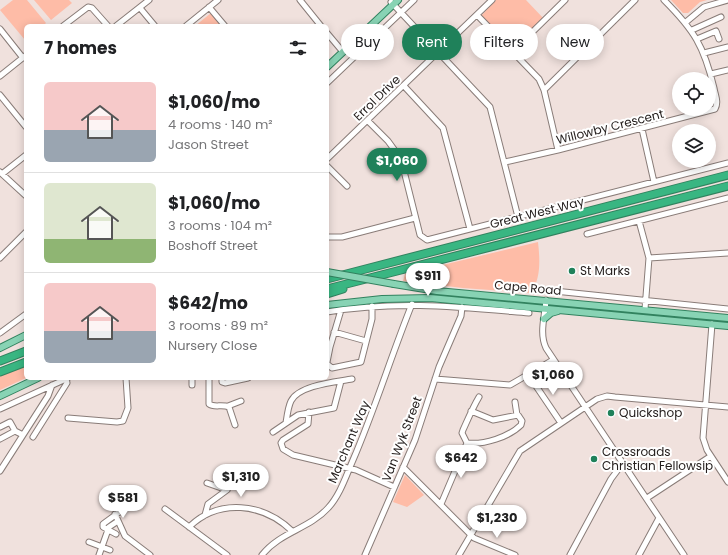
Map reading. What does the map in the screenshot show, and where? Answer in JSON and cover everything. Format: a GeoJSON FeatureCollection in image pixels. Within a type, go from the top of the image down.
{"type":"FeatureCollection","features":[{"type":"Feature","properties":{"kind":"highway","name":"Great West Way"},"geometry":{"type":"LineString","coordinates":[[329,278],[728,175]]}},
{"type":"Feature","properties":{"kind":"highway","name":"Great West Way"},"geometry":{"type":"LineString","coordinates":[[385,274],[728,186]]}},
{"type":"Feature","properties":{"kind":"highway"},"geometry":{"type":"LineString","coordinates":[[329,288],[385,274]]}},
{"type":"Feature","properties":{"kind":"highway"},"geometry":{"type":"LineString","coordinates":[[329,293],[385,274]]}},
{"type":"Feature","properties":{"kind":"highway"},"geometry":{"type":"LineString","coordinates":[[0,361],[24,352]]}},
{"type":"Feature","properties":{"kind":"highway"},"geometry":{"type":"LineString","coordinates":[[0,372],[24,363]]}},
{"type":"Feature","properties":{"kind":"main road"},"geometry":{"type":"LineString","coordinates":[[370,24],[392,2],[398,0]]}},
{"type":"Feature","properties":{"kind":"main road"},"geometry":{"type":"LineString","coordinates":[[329,62],[341,52]]}},
{"type":"Feature","properties":{"kind":"main road"},"geometry":{"type":"LineString","coordinates":[[329,66],[341,52]]}},
{"type":"Feature","properties":{"kind":"main road","name":"Cape Road"},"geometry":{"type":"LineString","coordinates":[[329,272],[428,290],[728,318]]}},
{"type":"Feature","properties":{"kind":"main road","name":"Cape Road"},"geometry":{"type":"LineString","coordinates":[[329,305],[377,299],[420,298],[545,308],[728,326]]}},
{"type":"Feature","properties":{"kind":"main road"},"geometry":{"type":"LineString","coordinates":[[536,308],[543,321],[551,313],[562,310]]}},
{"type":"Feature","properties":{"kind":"main road"},"geometry":{"type":"LineString","coordinates":[[0,348],[24,336]]}},
{"type":"Feature","properties":{"kind":"main road"},"geometry":{"type":"LineString","coordinates":[[0,348],[24,341]]}},
{"type":"Feature","properties":{"kind":"main road"},"geometry":{"type":"LineString","coordinates":[[0,396],[34,380]]}},
{"type":"Feature","properties":{"kind":"street"},"geometry":{"type":"LineString","coordinates":[[119,24],[149,0]]}},
{"type":"Feature","properties":{"kind":"street"},"geometry":{"type":"LineString","coordinates":[[189,24],[218,0]]}},
{"type":"Feature","properties":{"kind":"street"},"geometry":{"type":"LineString","coordinates":[[300,0],[319,24]]}},
{"type":"Feature","properties":{"kind":"street"},"geometry":{"type":"LineString","coordinates":[[329,81],[414,0]]}},
{"type":"Feature","properties":{"kind":"street","name":"Errol Drive"},"geometry":{"type":"LineString","coordinates":[[462,29],[492,0]]}},
{"type":"Feature","properties":{"kind":"street"},"geometry":{"type":"LineString","coordinates":[[538,26],[565,0]]}},
{"type":"Feature","properties":{"kind":"street"},"geometry":{"type":"LineString","coordinates":[[544,90],[635,0]]}},
{"type":"Feature","properties":{"kind":"street","name":"Willowby Crescent"},"geometry":{"type":"LineString","coordinates":[[664,0],[692,30],[704,53],[710,72]]}},
{"type":"Feature","properties":{"kind":"street"},"geometry":{"type":"LineString","coordinates":[[686,22],[704,7],[728,0]]}},
{"type":"Feature","properties":{"kind":"street"},"geometry":{"type":"LineString","coordinates":[[392,2],[411,24]]}},
{"type":"Feature","properties":{"kind":"street"},"geometry":{"type":"LineString","coordinates":[[66,24],[88,7],[92,8],[106,24]]}},
{"type":"Feature","properties":{"kind":"street"},"geometry":{"type":"LineString","coordinates":[[210,7],[223,24]]}},
{"type":"Feature","properties":{"kind":"street"},"geometry":{"type":"LineString","coordinates":[[140,8],[153,24]]}},
{"type":"Feature","properties":{"kind":"street"},"geometry":{"type":"LineString","coordinates":[[477,14],[486,24]]}},
{"type":"Feature","properties":{"kind":"street"},"geometry":{"type":"LineString","coordinates":[[692,30],[721,17]]}},
{"type":"Feature","properties":{"kind":"street"},"geometry":{"type":"LineString","coordinates":[[0,29],[24,55]]}},
{"type":"Feature","properties":{"kind":"street"},"geometry":{"type":"LineString","coordinates":[[697,39],[716,31],[720,39]]}},
{"type":"Feature","properties":{"kind":"street"},"geometry":{"type":"LineString","coordinates":[[329,35],[341,50]]}},
{"type":"Feature","properties":{"kind":"street"},"geometry":{"type":"LineString","coordinates":[[704,53],[728,47]]}},
{"type":"Feature","properties":{"kind":"street"},"geometry":{"type":"LineString","coordinates":[[0,76],[24,57]]}},
{"type":"Feature","properties":{"kind":"street","name":"Errol Drive"},"geometry":{"type":"LineString","coordinates":[[329,157],[431,60]]}},
{"type":"Feature","properties":{"kind":"street"},"geometry":{"type":"LineString","coordinates":[[445,60],[490,108],[518,217]]}},
{"type":"Feature","properties":{"kind":"street"},"geometry":{"type":"LineString","coordinates":[[520,60],[534,73],[544,90],[558,150]]}},
{"type":"Feature","properties":{"kind":"street"},"geometry":{"type":"LineString","coordinates":[[716,73],[728,70]]}},
{"type":"Feature","properties":{"kind":"street"},"geometry":{"type":"LineString","coordinates":[[404,86],[443,128],[470,229]]}},
{"type":"Feature","properties":{"kind":"street"},"geometry":{"type":"LineString","coordinates":[[0,95],[24,125]]}},
{"type":"Feature","properties":{"kind":"street","name":"Willowby Crescent"},"geometry":{"type":"LineString","coordinates":[[504,162],[558,150],[691,116]]}},
{"type":"Feature","properties":{"kind":"street"},"geometry":{"type":"LineString","coordinates":[[329,237],[342,237],[415,218],[399,156],[368,121]]}},
{"type":"Feature","properties":{"kind":"street"},"geometry":{"type":"LineString","coordinates":[[642,129],[654,182]]}},
{"type":"Feature","properties":{"kind":"street"},"geometry":{"type":"LineString","coordinates":[[24,156],[1,173],[24,194]]}},
{"type":"Feature","properties":{"kind":"street","name":"Great West Way"},"geometry":{"type":"LineString","coordinates":[[415,218],[420,235],[423,239],[430,240],[728,163]]}},
{"type":"Feature","properties":{"kind":"street"},"geometry":{"type":"LineString","coordinates":[[329,168],[347,186]]}},
{"type":"Feature","properties":{"kind":"street"},"geometry":{"type":"LineString","coordinates":[[587,234],[728,198]]}},
{"type":"Feature","properties":{"kind":"street"},"geometry":{"type":"LineString","coordinates":[[639,221],[649,258],[644,309]]}},
{"type":"Feature","properties":{"kind":"street"},"geometry":{"type":"LineString","coordinates":[[1,256],[24,234]]}},
{"type":"Feature","properties":{"kind":"street"},"geometry":{"type":"LineString","coordinates":[[649,258],[728,252]]}},
{"type":"Feature","properties":{"kind":"street","name":"Cape Road"},"geometry":{"type":"LineString","coordinates":[[545,290],[728,309]]}},
{"type":"Feature","properties":{"kind":"street"},"geometry":{"type":"LineString","coordinates":[[546,300],[543,321],[544,342],[553,360],[586,406],[684,555]]}},
{"type":"Feature","properties":{"kind":"street"},"geometry":{"type":"LineString","coordinates":[[329,312],[372,306],[412,304],[529,313]]}},
{"type":"Feature","properties":{"kind":"street","name":"Marchant Way"},"geometry":{"type":"LineString","coordinates":[[262,555],[275,541],[316,519],[328,508],[338,494],[377,403],[392,352],[412,304]]}},
{"type":"Feature","properties":{"kind":"street"},"geometry":{"type":"LineString","coordinates":[[329,365],[332,368],[360,363],[372,317],[372,306]]}},
{"type":"Feature","properties":{"kind":"street","name":"Van Wyk Street"},"geometry":{"type":"LineString","coordinates":[[365,555],[421,425],[435,379],[461,316],[462,307]]}},
{"type":"Feature","properties":{"kind":"street"},"geometry":{"type":"LineString","coordinates":[[329,354],[341,310]]}},
{"type":"Feature","properties":{"kind":"street"},"geometry":{"type":"LineString","coordinates":[[0,333],[24,315]]}},
{"type":"Feature","properties":{"kind":"street"},"geometry":{"type":"LineString","coordinates":[[712,324],[703,438],[711,456],[728,482]]}},
{"type":"Feature","properties":{"kind":"street"},"geometry":{"type":"LineString","coordinates":[[334,332],[366,341]]}},
{"type":"Feature","properties":{"kind":"street"},"geometry":{"type":"LineString","coordinates":[[435,379],[510,385],[553,360]]}},
{"type":"Feature","properties":{"kind":"street"},"geometry":{"type":"LineString","coordinates":[[286,422],[291,401],[298,394],[318,386],[352,379]]}},
{"type":"Feature","properties":{"kind":"street"},"geometry":{"type":"LineString","coordinates":[[0,409],[63,380]]}},
{"type":"Feature","properties":{"kind":"street"},"geometry":{"type":"LineString","coordinates":[[33,437],[67,383],[67,380]]}},
{"type":"Feature","properties":{"kind":"street"},"geometry":{"type":"LineString","coordinates":[[68,418],[116,422],[123,421],[128,408],[126,380]]}},
{"type":"Feature","properties":{"kind":"street"},"geometry":{"type":"LineString","coordinates":[[192,380],[192,385]]}},
{"type":"Feature","properties":{"kind":"street"},"geometry":{"type":"LineString","coordinates":[[209,380],[208,404],[211,406],[228,406],[241,401]]}},
{"type":"Feature","properties":{"kind":"street"},"geometry":{"type":"LineString","coordinates":[[223,380],[224,383],[233,380]]}},
{"type":"Feature","properties":{"kind":"street"},"geometry":{"type":"LineString","coordinates":[[273,432],[298,415],[334,408],[341,381]]}},
{"type":"Feature","properties":{"kind":"street"},"geometry":{"type":"LineString","coordinates":[[534,383],[561,423]]}},
{"type":"Feature","properties":{"kind":"street"},"geometry":{"type":"LineString","coordinates":[[0,471],[48,396],[52,385]]}},
{"type":"Feature","properties":{"kind":"street"},"geometry":{"type":"LineString","coordinates":[[459,555],[472,536],[517,455],[530,443],[586,406],[607,396],[728,407]]}},
{"type":"Feature","properties":{"kind":"street"},"geometry":{"type":"LineString","coordinates":[[441,504],[467,444],[462,433],[471,411],[480,397]]}},
{"type":"Feature","properties":{"kind":"street"},"geometry":{"type":"LineString","coordinates":[[467,444],[486,442],[514,431],[522,422],[517,415],[515,402]]}},
{"type":"Feature","properties":{"kind":"street"},"geometry":{"type":"LineString","coordinates":[[228,406],[235,425]]}},
{"type":"Feature","properties":{"kind":"street"},"geometry":{"type":"LineString","coordinates":[[471,411],[493,420],[517,415]]}},
{"type":"Feature","properties":{"kind":"street"},"geometry":{"type":"LineString","coordinates":[[309,412],[308,424],[282,441],[283,449],[293,456],[350,468],[394,487]]}},
{"type":"Feature","properties":{"kind":"street"},"geometry":{"type":"LineString","coordinates":[[0,427],[10,422],[15,431],[23,435]]}},
{"type":"Feature","properties":{"kind":"street"},"geometry":{"type":"LineString","coordinates":[[0,439],[15,431]]}},
{"type":"Feature","properties":{"kind":"street"},"geometry":{"type":"LineString","coordinates":[[647,498],[711,456]]}},
{"type":"Feature","properties":{"kind":"street"},"geometry":{"type":"LineString","coordinates":[[570,555],[611,479],[623,463]]}},
{"type":"Feature","properties":{"kind":"street"},"geometry":{"type":"LineString","coordinates":[[403,467],[472,536],[479,541],[513,555]]}},
{"type":"Feature","properties":{"kind":"street"},"geometry":{"type":"LineString","coordinates":[[205,514],[208,504],[227,490],[207,483]]}},
{"type":"Feature","properties":{"kind":"street"},"geometry":{"type":"LineString","coordinates":[[112,498],[118,521],[128,539],[150,555]]}},
{"type":"Feature","properties":{"kind":"street"},"geometry":{"type":"LineString","coordinates":[[116,534],[103,527],[103,524],[129,505]]}},
{"type":"Feature","properties":{"kind":"street"},"geometry":{"type":"LineString","coordinates":[[189,527],[205,514],[245,507],[277,518],[292,531]]}},
{"type":"Feature","properties":{"kind":"street"},"geometry":{"type":"LineString","coordinates":[[165,509],[227,555]]}},
{"type":"Feature","properties":{"kind":"street"},"geometry":{"type":"LineString","coordinates":[[639,555],[660,518]]}},
{"type":"Feature","properties":{"kind":"street"},"geometry":{"type":"LineString","coordinates":[[99,555],[108,530],[118,521]]}},
{"type":"Feature","properties":{"kind":"street"},"geometry":{"type":"LineString","coordinates":[[89,542],[110,550]]}},
{"type":"Feature","properties":{"kind":"shaded area"},"geometry":{"type":"Polygon","coordinates":[[[13,0],[27,0],[46,23],[24,24],[24,39],[0,10],[13,0]]]}},
{"type":"Feature","properties":{"kind":"shaded area"},"geometry":{"type":"Polygon","coordinates":[[[34,0],[69,0],[72,3],[51,20],[34,0]]]}},
{"type":"Feature","properties":{"kind":"shaded area"},"geometry":{"type":"Polygon","coordinates":[[[496,0],[526,0],[544,19],[538,25],[487,24],[480,17],[496,0]]]}},
{"type":"Feature","properties":{"kind":"shaded area"},"geometry":{"type":"Polygon","coordinates":[[[671,0],[707,0],[700,2],[688,13],[683,13],[671,0]]]}},
{"type":"Feature","properties":{"kind":"shaded area"},"geometry":{"type":"Polygon","coordinates":[[[211,13],[219,24],[197,24],[211,13]]]}},
{"type":"Feature","properties":{"kind":"shaded area"},"geometry":{"type":"Polygon","coordinates":[[[538,242],[538,275],[537,281],[531,293],[463,288],[403,281],[405,274],[538,242]]]}},
{"type":"Feature","properties":{"kind":"shaded area"},"geometry":{"type":"Polygon","coordinates":[[[24,367],[24,379],[0,390],[0,376],[24,367]]]}},
{"type":"Feature","properties":{"kind":"shaded area"},"geometry":{"type":"Polygon","coordinates":[[[405,475],[424,495],[407,507],[393,502],[405,475]]]}},
{"type":"Feature","properties":{"kind":"place","name":"St Marks"},"geometry":{"type":"Point","coordinates":[572,271]}},
{"type":"Feature","properties":{"kind":"place","name":"Quickshop"},"geometry":{"type":"Point","coordinates":[611,413]}},
{"type":"Feature","properties":{"kind":"place","name":"Crossroads Christian Fellowsip"},"geometry":{"type":"Point","coordinates":[594,459]}}]}
